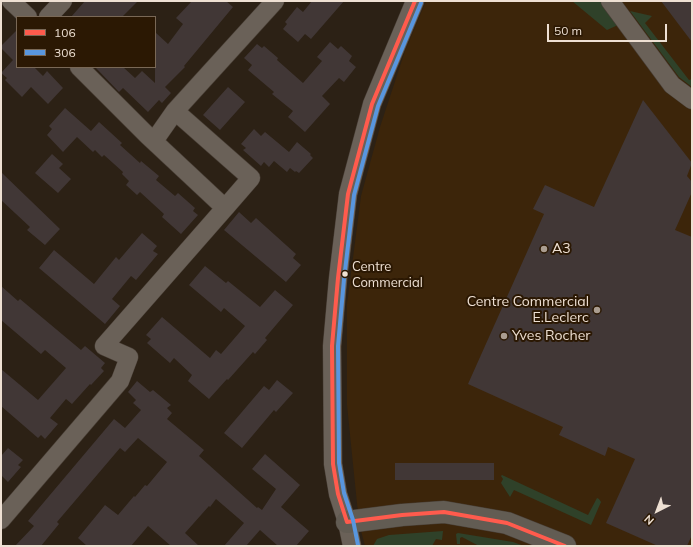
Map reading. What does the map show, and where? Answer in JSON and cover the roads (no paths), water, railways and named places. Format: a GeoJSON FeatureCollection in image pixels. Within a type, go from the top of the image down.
{"type":"FeatureCollection","features":[{"type":"Feature","properties":{"kind":"street"},"geometry":{"type":"LineString","coordinates":[[12,1],[27,16]]}},
{"type":"Feature","properties":{"kind":"street"},"geometry":{"type":"LineString","coordinates":[[49,16],[63,1]]}},
{"type":"Feature","properties":{"kind":"street"},"geometry":{"type":"LineString","coordinates":[[154,141],[175,111],[275,1]]}},
{"type":"Feature","properties":{"kind":"street"},"geometry":{"type":"LineString","coordinates":[[352,546],[347,522],[338,494],[333,464],[332,346],[338,278],[348,202],[372,104],[415,1]]}},
{"type":"Feature","properties":{"kind":"street"},"geometry":{"type":"LineString","coordinates":[[610,1],[672,85],[692,100]]}},
{"type":"Feature","properties":{"kind":"street"},"geometry":{"type":"LineString","coordinates":[[80,68],[225,208]]}},
{"type":"Feature","properties":{"kind":"street"},"geometry":{"type":"LineString","coordinates":[[1,520],[120,381],[129,357],[104,346],[251,178],[175,111]]}},
{"type":"Feature","properties":{"kind":"street"},"geometry":{"type":"LineString","coordinates":[[347,522],[402,515],[444,512],[507,523],[565,546]]}},
{"type":"Feature","properties":{"kind":"place","name":"A3"},"geometry":{"type":"Point","coordinates":[544,249]}},
{"type":"Feature","properties":{"kind":"place","name":"Centre Commercial"},"geometry":{"type":"Point","coordinates":[345,274]}},
{"type":"Feature","properties":{"kind":"place","name":"Centre Commercial E.Leclerc"},"geometry":{"type":"Point","coordinates":[597,310]}},
{"type":"Feature","properties":{"kind":"place","name":"Yves Rocher"},"geometry":{"type":"Point","coordinates":[504,336]}}]}
